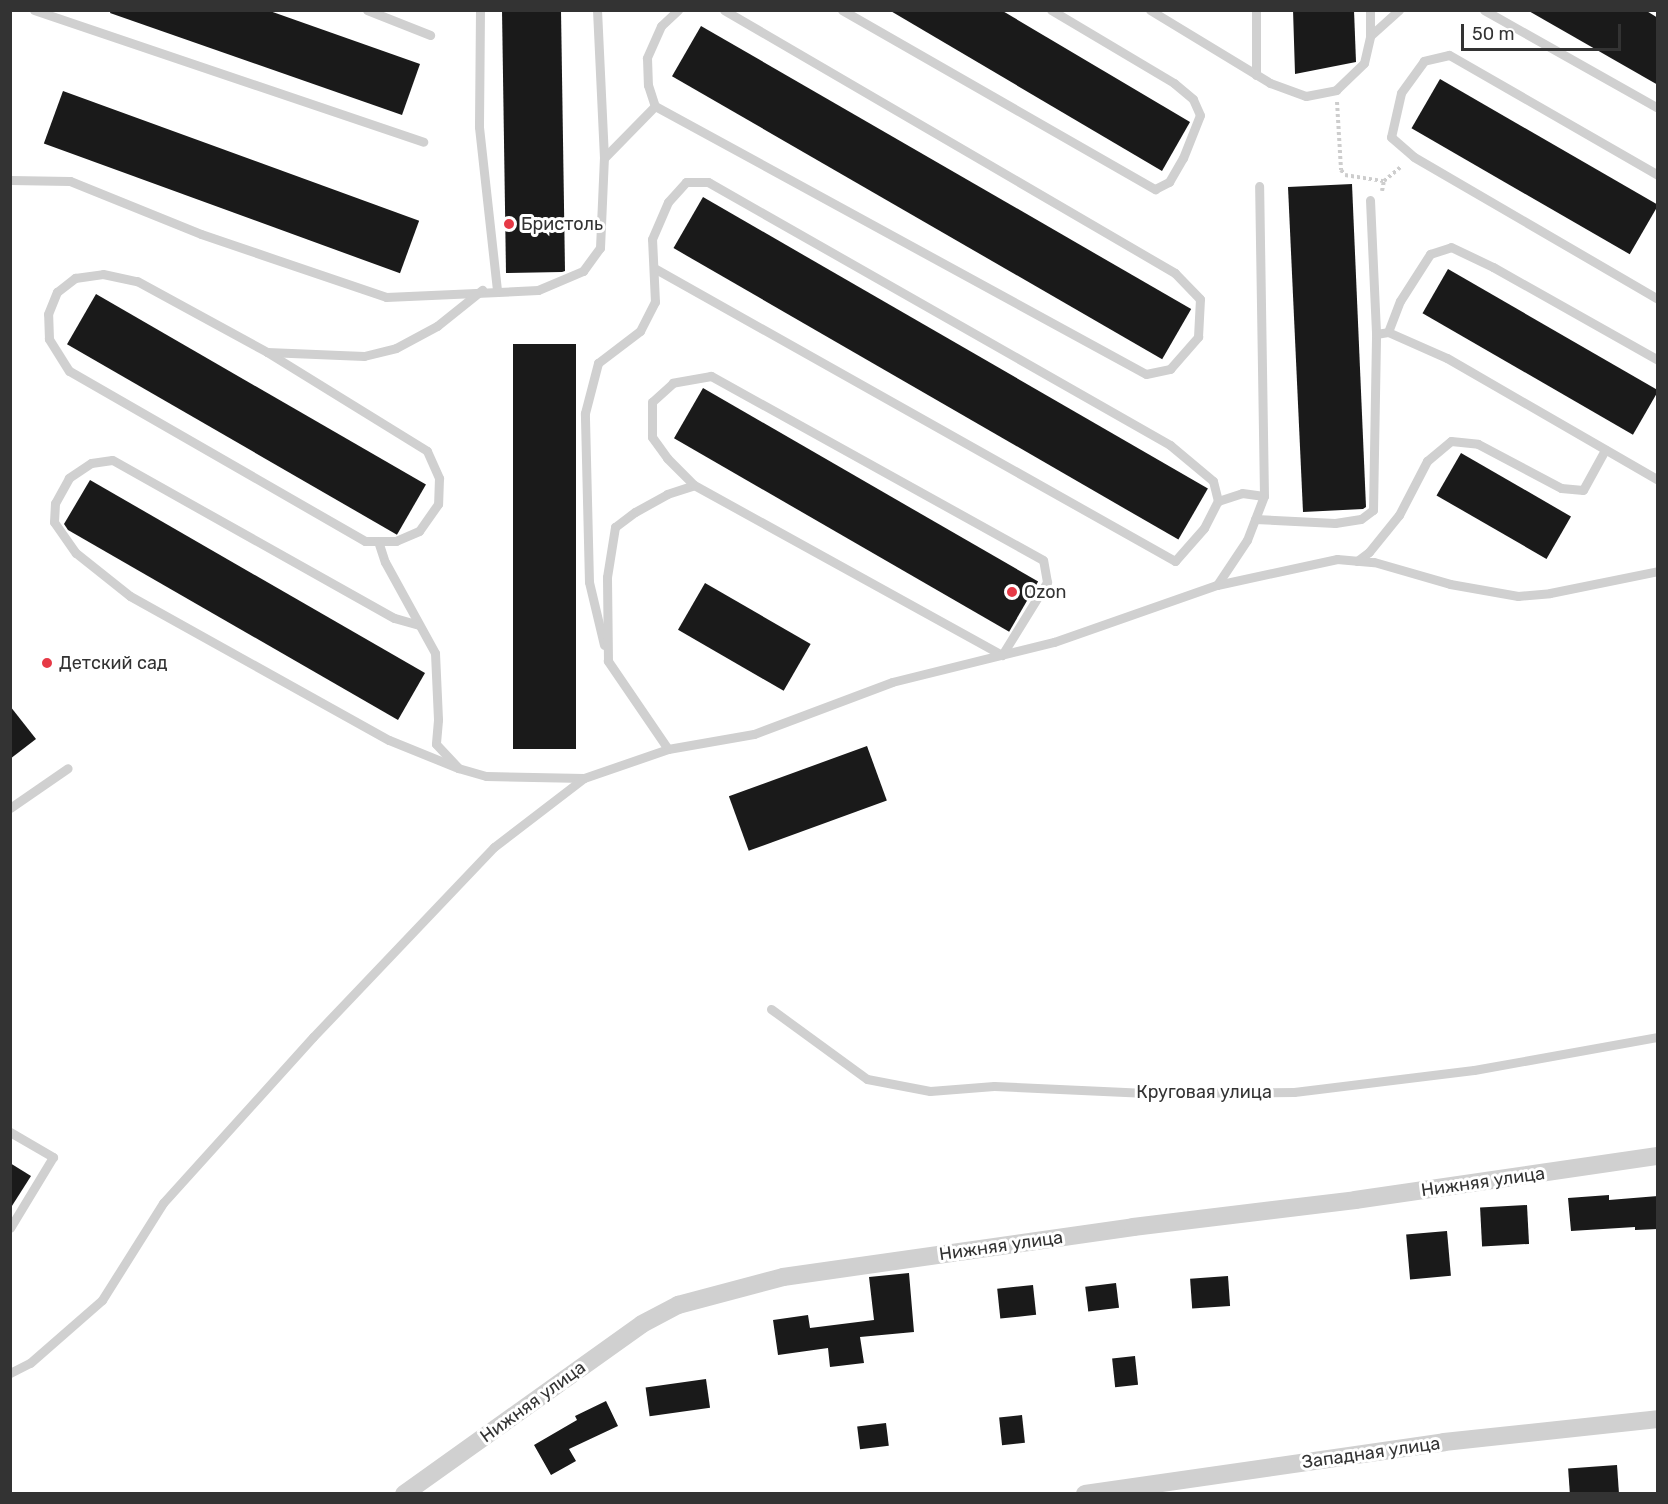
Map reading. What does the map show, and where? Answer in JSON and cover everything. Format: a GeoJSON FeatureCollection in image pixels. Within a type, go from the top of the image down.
{"type":"FeatureCollection","features":[{"type":"Feature","properties":{"kind":"street","name":"Нижняя улица"},"geometry":{"type":"LineString","coordinates":[[404,1494],[642,1324],[678,1305],[783,1277],[1133,1227],[1355,1200],[1658,1156]]}},
{"type":"Feature","properties":{"kind":"street","name":"Западная улица"},"geometry":{"type":"LineString","coordinates":[[1085,1494],[1443,1442],[1658,1419]]}},
{"type":"Feature","properties":{"kind":"lane"},"geometry":{"type":"LineString","coordinates":[[34,10],[423,142]]}},
{"type":"Feature","properties":{"kind":"lane"},"geometry":{"type":"LineString","coordinates":[[367,10],[430,35]]}},
{"type":"Feature","properties":{"kind":"lane"},"geometry":{"type":"LineString","coordinates":[[480,10],[479,127],[497,290]]}},
{"type":"Feature","properties":{"kind":"lane"},"geometry":{"type":"LineString","coordinates":[[10,180],[70,181],[201,234],[386,297],[482,290],[538,290],[583,271],[600,248],[604,158],[597,10]]}},
{"type":"Feature","properties":{"kind":"lane"},"geometry":{"type":"LineString","coordinates":[[678,10],[661,26],[648,58],[648,85],[655,106],[1146,374],[1170,369],[1198,337],[1200,299],[1175,273],[724,10]]}},
{"type":"Feature","properties":{"kind":"lane"},"geometry":{"type":"LineString","coordinates":[[842,10],[1155,189],[1169,182],[1183,158],[1200,115],[1193,99],[1174,83],[1051,10]]}},
{"type":"Feature","properties":{"kind":"lane"},"geometry":{"type":"LineString","coordinates":[[1150,10],[1166,14],[1270,83],[1306,96],[1336,90],[1364,63],[1370,36],[1370,10]]}},
{"type":"Feature","properties":{"kind":"lane"},"geometry":{"type":"LineString","coordinates":[[1256,10],[1256,75]]}},
{"type":"Feature","properties":{"kind":"lane"},"geometry":{"type":"LineString","coordinates":[[1370,36],[1399,10]]}},
{"type":"Feature","properties":{"kind":"lane"},"geometry":{"type":"LineString","coordinates":[[1484,10],[1658,108]]}},
{"type":"Feature","properties":{"kind":"lane"},"geometry":{"type":"LineString","coordinates":[[1658,175],[1449,55],[1424,61],[1401,93],[1391,137],[1414,157],[1658,299]]}},
{"type":"Feature","properties":{"kind":"lane"},"geometry":{"type":"LineString","coordinates":[[604,158],[655,106]]}},
{"type":"Feature","properties":{"kind":"lane"},"geometry":{"type":"LineString","coordinates":[[654,268],[1175,561],[1204,528],[1218,501],[1213,481],[1170,445],[708,182],[686,182],[668,202],[652,239],[655,302],[640,331],[598,363],[585,413],[589,582],[608,661],[668,749]]}},
{"type":"Feature","properties":{"kind":"lane"},"geometry":{"type":"LineString","coordinates":[[1217,585],[1247,540],[1264,496],[1259,186]]}},
{"type":"Feature","properties":{"kind":"lane"},"geometry":{"type":"LineString","coordinates":[[1255,519],[1335,523],[1361,519],[1373,510],[1376,334],[1370,200]]}},
{"type":"Feature","properties":{"kind":"lane"},"geometry":{"type":"LineString","coordinates":[[1388,332],[1400,302],[1430,254],[1451,248],[1492,267],[1658,360]]}},
{"type":"Feature","properties":{"kind":"lane"},"geometry":{"type":"LineString","coordinates":[[103,274],[137,280],[267,352],[427,451],[439,478],[438,504],[419,531],[396,541],[365,541],[69,371],[49,339],[48,314],[57,291],[75,278],[103,274]]}},
{"type":"Feature","properties":{"kind":"lane"},"geometry":{"type":"LineString","coordinates":[[267,352],[364,356],[396,348],[437,326],[482,290]]}},
{"type":"Feature","properties":{"kind":"lane"},"geometry":{"type":"LineString","coordinates":[[1376,334],[1388,332],[1447,358],[1658,480]]}},
{"type":"Feature","properties":{"kind":"lane"},"geometry":{"type":"LineString","coordinates":[[711,376],[1043,560],[1047,582],[1002,655],[694,485],[652,437],[652,402],[673,383],[711,376]]}},
{"type":"Feature","properties":{"kind":"lane"},"geometry":{"type":"LineString","coordinates":[[1357,561],[1370,552],[1399,515],[1427,460],[1451,441],[1478,444],[1561,488],[1583,490],[1605,450]]}},
{"type":"Feature","properties":{"kind":"lane"},"geometry":{"type":"LineString","coordinates":[[419,625],[394,618],[112,460],[91,463],[69,478],[55,503],[54,522],[76,553],[130,596],[390,740],[458,768],[486,776],[584,778]]}},
{"type":"Feature","properties":{"kind":"lane"},"geometry":{"type":"LineString","coordinates":[[608,661],[607,577],[615,527],[635,512],[667,494],[694,485]]}},
{"type":"Feature","properties":{"kind":"lane"},"geometry":{"type":"LineString","coordinates":[[1218,501],[1242,493],[1264,496]]}},
{"type":"Feature","properties":{"kind":"lane"},"geometry":{"type":"LineString","coordinates":[[378,541],[385,562],[435,653],[438,720],[436,744],[458,768]]}},
{"type":"Feature","properties":{"kind":"lane"},"geometry":{"type":"LineString","coordinates":[[10,1373],[30,1363],[102,1300],[163,1203],[312,1037],[494,847],[584,778],[668,749],[754,734],[892,682],[1054,642],[1217,585],[1337,559],[1374,562],[1450,584],[1518,596],[1550,593],[1658,571]]}},
{"type":"Feature","properties":{"kind":"lane"},"geometry":{"type":"LineString","coordinates":[[10,808],[68,768]]}},
{"type":"Feature","properties":{"kind":"lane","name":"Круговая улица"},"geometry":{"type":"LineString","coordinates":[[771,1009],[867,1079],[930,1091],[994,1086],[1147,1093],[1294,1092],[1474,1070],[1658,1037]]}},
{"type":"Feature","properties":{"kind":"lane"},"geometry":{"type":"LineString","coordinates":[[10,1132],[53,1157],[10,1228]]}},
{"type":"Feature","properties":{"kind":"path"},"geometry":{"type":"LineString","coordinates":[[1336,90],[1341,170],[1345,175],[1384,181],[1414,157]]}},
{"type":"Feature","properties":{"kind":"building"},"geometry":{"type":"Polygon","coordinates":[[[111,10],[267,10],[420,64],[402,115],[110,13],[111,10]]]}},
{"type":"Feature","properties":{"kind":"building"},"geometry":{"type":"Polygon","coordinates":[[[502,10],[561,10],[565,271],[562,272],[506,273],[502,10]]]}},
{"type":"Feature","properties":{"kind":"building"},"geometry":{"type":"Polygon","coordinates":[[[889,10],[1001,10],[1190,122],[1162,171],[889,10]]]}},
{"type":"Feature","properties":{"kind":"building"},"geometry":{"type":"Polygon","coordinates":[[[1293,10],[1354,10],[1356,62],[1295,74],[1293,10]]]}},
{"type":"Feature","properties":{"kind":"building"},"geometry":{"type":"Polygon","coordinates":[[[1527,10],[1645,10],[1658,18],[1658,85],[1527,10]]]}},
{"type":"Feature","properties":{"kind":"building"},"geometry":{"type":"Polygon","coordinates":[[[701,26],[1191,309],[1162,359],[672,76],[701,26]]]}},
{"type":"Feature","properties":{"kind":"building"},"geometry":{"type":"Polygon","coordinates":[[[1440,79],[1658,205],[1630,254],[1412,128],[1440,79]]]}},
{"type":"Feature","properties":{"kind":"building"},"geometry":{"type":"Polygon","coordinates":[[[63,91],[419,221],[400,273],[44,144],[63,91]]]}},
{"type":"Feature","properties":{"kind":"building"},"geometry":{"type":"Polygon","coordinates":[[[1352,184],[1366,507],[1303,512],[1288,187],[1352,184]]]}},
{"type":"Feature","properties":{"kind":"building"},"geometry":{"type":"Polygon","coordinates":[[[703,197],[1208,488],[1178,540],[674,248],[703,197]]]}},
{"type":"Feature","properties":{"kind":"building"},"geometry":{"type":"Polygon","coordinates":[[[1448,269],[1658,390],[1633,435],[1422,313],[1448,269]]]}},
{"type":"Feature","properties":{"kind":"building"},"geometry":{"type":"Polygon","coordinates":[[[96,294],[426,484],[397,535],[67,344],[96,294]]]}},
{"type":"Feature","properties":{"kind":"building"},"geometry":{"type":"Polygon","coordinates":[[[513,344],[576,344],[576,749],[513,749],[513,344]]]}},
{"type":"Feature","properties":{"kind":"building"},"geometry":{"type":"Polygon","coordinates":[[[703,388],[1038,582],[1009,632],[674,438],[703,388]]]}},
{"type":"Feature","properties":{"kind":"building"},"geometry":{"type":"Polygon","coordinates":[[[1461,453],[1571,516],[1546,559],[1436,495],[1461,453]]]}},
{"type":"Feature","properties":{"kind":"building"},"geometry":{"type":"Polygon","coordinates":[[[90,480],[425,673],[398,720],[68,530],[64,524],[90,480]]]}},
{"type":"Feature","properties":{"kind":"building"},"geometry":{"type":"Polygon","coordinates":[[[705,583],[811,644],[784,691],[678,630],[705,583]]]}},
{"type":"Feature","properties":{"kind":"building"},"geometry":{"type":"Polygon","coordinates":[[[10,706],[36,739],[10,759],[10,706]]]}},
{"type":"Feature","properties":{"kind":"building"},"geometry":{"type":"Polygon","coordinates":[[[867,746],[887,801],[749,851],[729,796],[867,746]]]}},
{"type":"Feature","properties":{"kind":"building"},"geometry":{"type":"Polygon","coordinates":[[[10,1163],[31,1176],[10,1209],[10,1163]]]}},
{"type":"Feature","properties":{"kind":"building"},"geometry":{"type":"Polygon","coordinates":[[[1609,1195],[1609,1200],[1658,1196],[1658,1229],[1635,1230],[1635,1227],[1571,1231],[1568,1198],[1609,1195]]]}},
{"type":"Feature","properties":{"kind":"building"},"geometry":{"type":"Polygon","coordinates":[[[1527,1205],[1529,1244],[1482,1246],[1480,1207],[1527,1205]]]}},
{"type":"Feature","properties":{"kind":"building"},"geometry":{"type":"Polygon","coordinates":[[[1447,1231],[1451,1276],[1410,1279],[1406,1235],[1447,1231]]]}},
{"type":"Feature","properties":{"kind":"building"},"geometry":{"type":"Polygon","coordinates":[[[909,1273],[914,1332],[860,1337],[864,1363],[830,1367],[828,1348],[778,1355],[773,1320],[808,1315],[810,1328],[874,1320],[869,1277],[909,1273]]]}},
{"type":"Feature","properties":{"kind":"building"},"geometry":{"type":"Polygon","coordinates":[[[1228,1276],[1230,1306],[1192,1309],[1190,1279],[1228,1276]]]}},
{"type":"Feature","properties":{"kind":"building"},"geometry":{"type":"Polygon","coordinates":[[[1116,1283],[1119,1308],[1088,1312],[1085,1287],[1116,1283]]]}},
{"type":"Feature","properties":{"kind":"building"},"geometry":{"type":"Polygon","coordinates":[[[1033,1285],[1036,1315],[1000,1319],[997,1289],[1033,1285]]]}},
{"type":"Feature","properties":{"kind":"building"},"geometry":{"type":"Polygon","coordinates":[[[1135,1356],[1138,1385],[1115,1387],[1112,1358],[1135,1356]]]}},
{"type":"Feature","properties":{"kind":"building"},"geometry":{"type":"Polygon","coordinates":[[[706,1379],[710,1408],[650,1416],[646,1387],[706,1379]]]}},
{"type":"Feature","properties":{"kind":"building"},"geometry":{"type":"Polygon","coordinates":[[[606,1401],[618,1426],[569,1449],[576,1461],[551,1475],[534,1445],[577,1420],[575,1416],[606,1401]]]}},
{"type":"Feature","properties":{"kind":"building"},"geometry":{"type":"Polygon","coordinates":[[[1022,1415],[1025,1443],[1002,1445],[999,1417],[1022,1415]]]}},
{"type":"Feature","properties":{"kind":"building"},"geometry":{"type":"Polygon","coordinates":[[[886,1423],[889,1446],[860,1449],[857,1427],[886,1423]]]}},
{"type":"Feature","properties":{"kind":"building"},"geometry":{"type":"Polygon","coordinates":[[[1617,1465],[1619,1494],[1570,1494],[1568,1468],[1617,1465]]]}},
{"type":"Feature","properties":{"kind":"place","name":"Бристоль"},"geometry":{"type":"Point","coordinates":[509,224]}},
{"type":"Feature","properties":{"kind":"place","name":"Ozon"},"geometry":{"type":"Point","coordinates":[1012,592]}},
{"type":"Feature","properties":{"kind":"place","name":"Детский сад"},"geometry":{"type":"Point","coordinates":[47,663]}}]}
